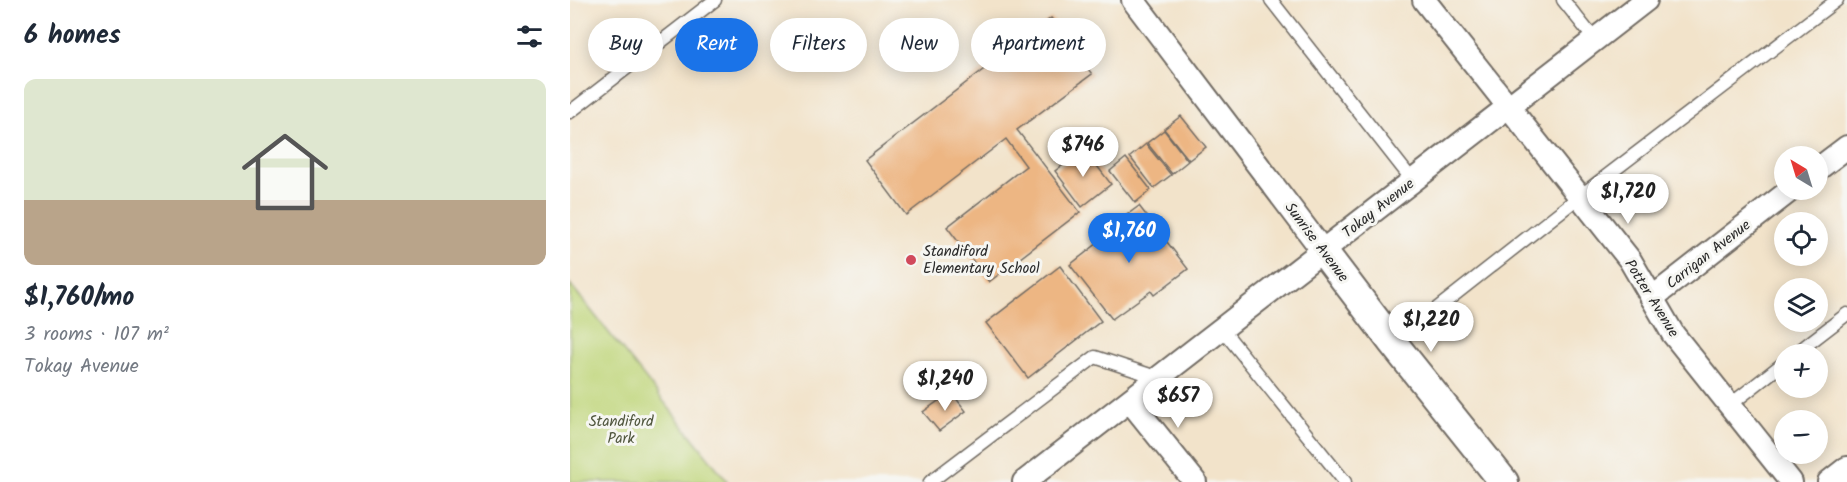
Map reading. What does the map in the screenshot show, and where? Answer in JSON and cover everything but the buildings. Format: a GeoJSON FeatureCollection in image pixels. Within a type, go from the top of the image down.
{"type":"FeatureCollection","features":[{"type":"Feature","properties":{"kind":"street","name":"Sunrise Avenue"},"geometry":{"type":"LineString","coordinates":[[1132,0],[1393,343],[1504,482]]}},
{"type":"Feature","properties":{"kind":"street","name":"Potter Avenue"},"geometry":{"type":"LineString","coordinates":[[1424,0],[1630,260],[1673,334],[1791,482]]}},
{"type":"Feature","properties":{"kind":"street","name":"Tokay Avenue"},"geometry":{"type":"LineString","coordinates":[[1024,482],[1646,0]]}},
{"type":"Feature","properties":{"kind":"street"},"geometry":{"type":"LineString","coordinates":[[1828,161],[1847,147]]}},
{"type":"Feature","properties":{"kind":"street","name":"Carrigan Avenue"},"geometry":{"type":"LineString","coordinates":[[1652,298],[1778,200]]}},
{"type":"Feature","properties":{"kind":"street"},"geometry":{"type":"LineString","coordinates":[[1130,401],[1195,482]]}},
{"type":"Feature","properties":{"kind":"lane"},"geometry":{"type":"LineString","coordinates":[[570,112],[715,0]]}},
{"type":"Feature","properties":{"kind":"lane"},"geometry":{"type":"LineString","coordinates":[[1271,0],[1413,181]]}},
{"type":"Feature","properties":{"kind":"lane"},"geometry":{"type":"LineString","coordinates":[[1563,0],[1595,40]]}},
{"type":"Feature","properties":{"kind":"lane"},"geometry":{"type":"LineString","coordinates":[[1393,343],[1579,196],[1837,0]]}},
{"type":"Feature","properties":{"kind":"lane"},"geometry":{"type":"LineString","coordinates":[[1808,344],[1847,314]]}},
{"type":"Feature","properties":{"kind":"lane"},"geometry":{"type":"LineString","coordinates":[[1222,329],[1345,482]]}},
{"type":"Feature","properties":{"kind":"lane"},"geometry":{"type":"LineString","coordinates":[[930,482],[1095,357],[1159,378]]}},
{"type":"Feature","properties":{"kind":"lane"},"geometry":{"type":"LineString","coordinates":[[1730,405],[1774,371]]}},
{"type":"Feature","properties":{"kind":"green space","name":"Standiford Park"},"geometry":{"type":"Polygon","coordinates":[[[570,284],[728,482],[570,482],[570,284]]]}},
{"type":"Feature","properties":{"kind":"place","name":"Standiford Elementary School"},"geometry":{"type":"Point","coordinates":[911,260]}}]}
